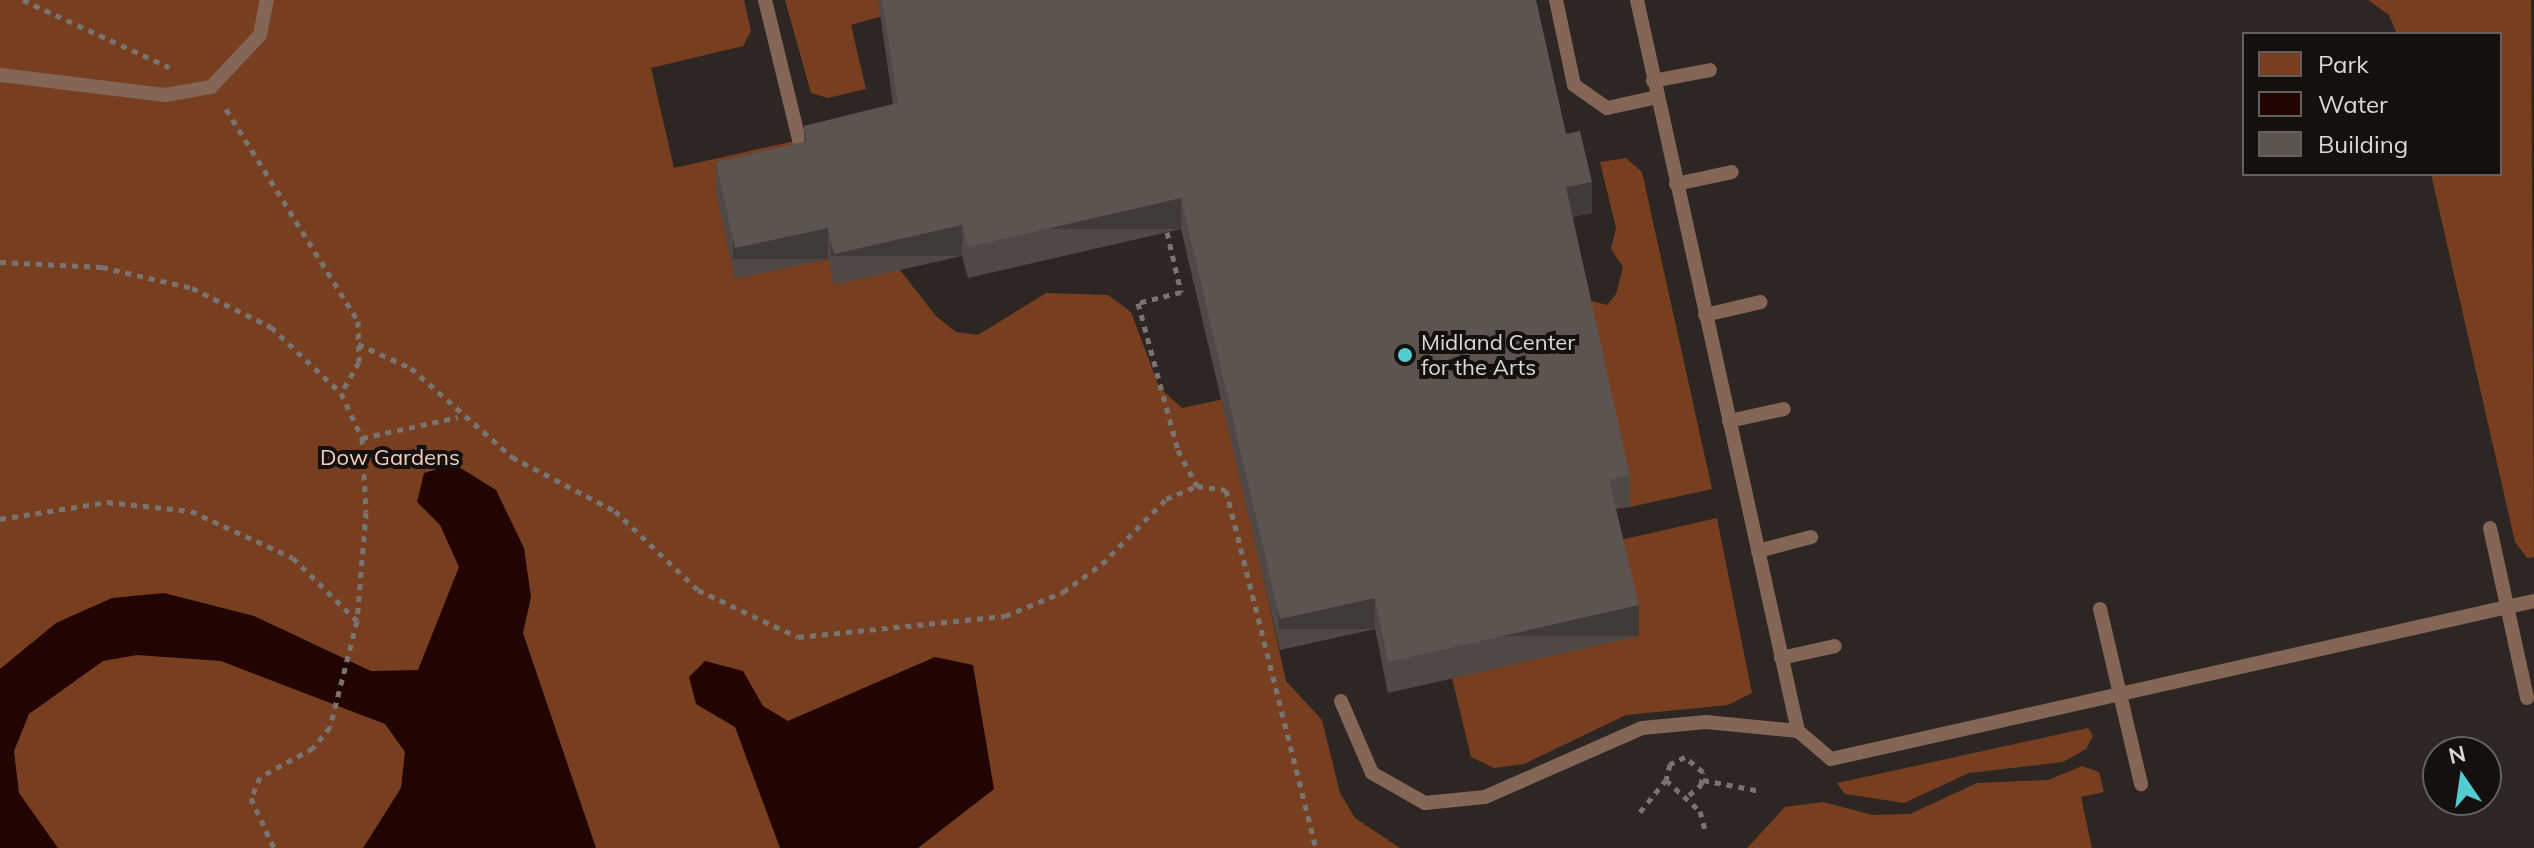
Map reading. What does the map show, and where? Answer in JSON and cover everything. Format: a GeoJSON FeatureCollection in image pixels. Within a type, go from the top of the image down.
{"type":"FeatureCollection","features":[{"type":"Feature","properties":{"kind":"lane"},"geometry":{"type":"LineString","coordinates":[[0,75],[165,95],[211,87],[260,35],[267,0]]}},
{"type":"Feature","properties":{"kind":"lane"},"geometry":{"type":"LineString","coordinates":[[765,0],[799,140],[841,130]]}},
{"type":"Feature","properties":{"kind":"lane"},"geometry":{"type":"LineString","coordinates":[[1556,0],[1574,85],[1607,108],[1657,97]]}},
{"type":"Feature","properties":{"kind":"lane"},"geometry":{"type":"LineString","coordinates":[[1637,0],[1798,731]]}},
{"type":"Feature","properties":{"kind":"lane"},"geometry":{"type":"LineString","coordinates":[[1653,81],[1710,70]]}},
{"type":"Feature","properties":{"kind":"lane"},"geometry":{"type":"LineString","coordinates":[[1676,184],[1732,172]]}},
{"type":"Feature","properties":{"kind":"lane"},"geometry":{"type":"LineString","coordinates":[[1705,315],[1761,302]]}},
{"type":"Feature","properties":{"kind":"lane"},"geometry":{"type":"LineString","coordinates":[[1729,421],[1784,409]]}},
{"type":"Feature","properties":{"kind":"lane"},"geometry":{"type":"LineString","coordinates":[[2490,528],[2527,698]]}},
{"type":"Feature","properties":{"kind":"lane"},"geometry":{"type":"LineString","coordinates":[[1758,551],[1811,537]]}},
{"type":"Feature","properties":{"kind":"lane"},"geometry":{"type":"LineString","coordinates":[[1341,701],[1372,773],[1425,803],[1485,797],[1642,728],[1706,722],[1798,731],[1831,759],[2534,601]]}},
{"type":"Feature","properties":{"kind":"lane"},"geometry":{"type":"LineString","coordinates":[[2100,609],[2141,784]]}},
{"type":"Feature","properties":{"kind":"lane"},"geometry":{"type":"LineString","coordinates":[[1781,658],[1835,646]]}},
{"type":"Feature","properties":{"kind":"path"},"geometry":{"type":"LineString","coordinates":[[23,0],[211,87],[349,305],[359,362],[341,393]]}},
{"type":"Feature","properties":{"kind":"path"},"geometry":{"type":"LineString","coordinates":[[1167,232],[1181,292],[1138,303],[1178,450],[1197,486]]}},
{"type":"Feature","properties":{"kind":"path"},"geometry":{"type":"LineString","coordinates":[[0,262],[102,267],[192,288],[271,327],[341,393],[362,438],[366,512],[357,621],[333,717],[313,748],[260,777],[251,798],[274,848]]}},
{"type":"Feature","properties":{"kind":"path"},"geometry":{"type":"LineString","coordinates":[[358,344],[411,368],[458,417],[512,457],[615,511],[698,590],[798,637],[1005,616],[1063,592],[1102,564],[1143,516],[1197,486],[1226,490],[1316,848]]}},
{"type":"Feature","properties":{"kind":"path"},"geometry":{"type":"LineString","coordinates":[[362,438],[458,417]]}},
{"type":"Feature","properties":{"kind":"path"},"geometry":{"type":"LineString","coordinates":[[0,519],[107,502],[191,511],[293,558],[357,621]]}},
{"type":"Feature","properties":{"kind":"path"},"geometry":{"type":"LineString","coordinates":[[1640,812],[1666,780],[1670,764],[1685,757],[1699,764],[1703,780]]}},
{"type":"Feature","properties":{"kind":"path"},"geometry":{"type":"LineString","coordinates":[[1666,780],[1674,792],[1689,795]]}},
{"type":"Feature","properties":{"kind":"path"},"geometry":{"type":"LineString","coordinates":[[1703,780],[1761,791]]}},
{"type":"Feature","properties":{"kind":"path"},"geometry":{"type":"LineString","coordinates":[[1689,795],[1703,780]]}},
{"type":"Feature","properties":{"kind":"path"},"geometry":{"type":"LineString","coordinates":[[1689,795],[1706,834]]}},
{"type":"Feature","properties":{"kind":"green space","name":"Dow Gardens"},"geometry":{"type":"Polygon","coordinates":[[[0,0],[744,0],[751,31],[743,46],[651,68],[674,168],[799,140],[735,278],[828,259],[900,270],[936,316],[956,332],[978,335],[1046,293],[1108,295],[1131,312],[1159,387],[1182,408],[1224,399],[1286,681],[1322,720],[1340,793],[1355,818],[1400,848],[0,848],[0,0]]]}},
{"type":"Feature","properties":{"kind":"green space"},"geometry":{"type":"Polygon","coordinates":[[[785,0],[879,0],[882,16],[851,25],[866,89],[828,98],[811,93],[785,0]]]}},
{"type":"Feature","properties":{"kind":"green space"},"geometry":{"type":"Polygon","coordinates":[[[2368,0],[2531,0],[2534,557],[2527,558],[2515,542],[2431,176],[2502,176],[2502,32],[2396,32],[2389,15],[2368,0]]]}},
{"type":"Feature","properties":{"kind":"green space"},"geometry":{"type":"Polygon","coordinates":[[[1626,158],[1642,172],[1712,489],[1630,507],[1584,299],[1607,305],[1616,294],[1623,267],[1611,249],[1616,228],[1600,162],[1626,158]]]}},
{"type":"Feature","properties":{"kind":"green space"},"geometry":{"type":"Polygon","coordinates":[[[1717,518],[1752,693],[1728,705],[1626,715],[1524,764],[1494,768],[1471,757],[1452,678],[1616,541],[1717,518]]]}},
{"type":"Feature","properties":{"kind":"green space"},"geometry":{"type":"Polygon","coordinates":[[[2088,728],[2093,736],[2086,749],[2063,762],[1969,773],[1904,803],[1845,794],[1837,783],[2088,728]]]}},
{"type":"Feature","properties":{"kind":"green space"},"geometry":{"type":"Polygon","coordinates":[[[2082,766],[2099,772],[2104,792],[2081,797],[2092,848],[1747,848],[1785,807],[1823,802],[1873,815],[1910,814],[1977,783],[2048,780],[2082,766]]]}},
{"type":"Feature","properties":{"kind":"water"},"geometry":{"type":"Polygon","coordinates":[[[454,464],[496,490],[524,548],[531,597],[523,633],[596,848],[363,848],[401,788],[405,752],[385,724],[221,661],[137,655],[103,661],[29,714],[14,751],[19,793],[58,848],[0,848],[0,669],[56,623],[112,598],[164,593],[254,616],[371,671],[418,670],[459,567],[440,525],[417,502],[424,473],[454,464]]]}},
{"type":"Feature","properties":{"kind":"water"},"geometry":{"type":"Polygon","coordinates":[[[935,657],[973,665],[994,789],[918,848],[780,848],[735,727],[696,704],[689,677],[705,661],[743,671],[763,706],[788,721],[935,657]]]}},
{"type":"Feature","properties":{"kind":"building","name":"Midland Center for the Arts"},"geometry":{"type":"Polygon","coordinates":[[[882,0],[1536,0],[1566,134],[1580,131],[1592,182],[1566,187],[1630,476],[1609,480],[1639,605],[1388,662],[1375,598],[1280,619],[1181,198],[968,247],[962,225],[834,254],[828,228],[735,248],[716,162],[807,141],[804,126],[898,103],[882,0]]]}},
{"type":"Feature","properties":{"kind":"place","name":"Midland Center for the Arts"},"geometry":{"type":"Point","coordinates":[1405,355]}}]}
